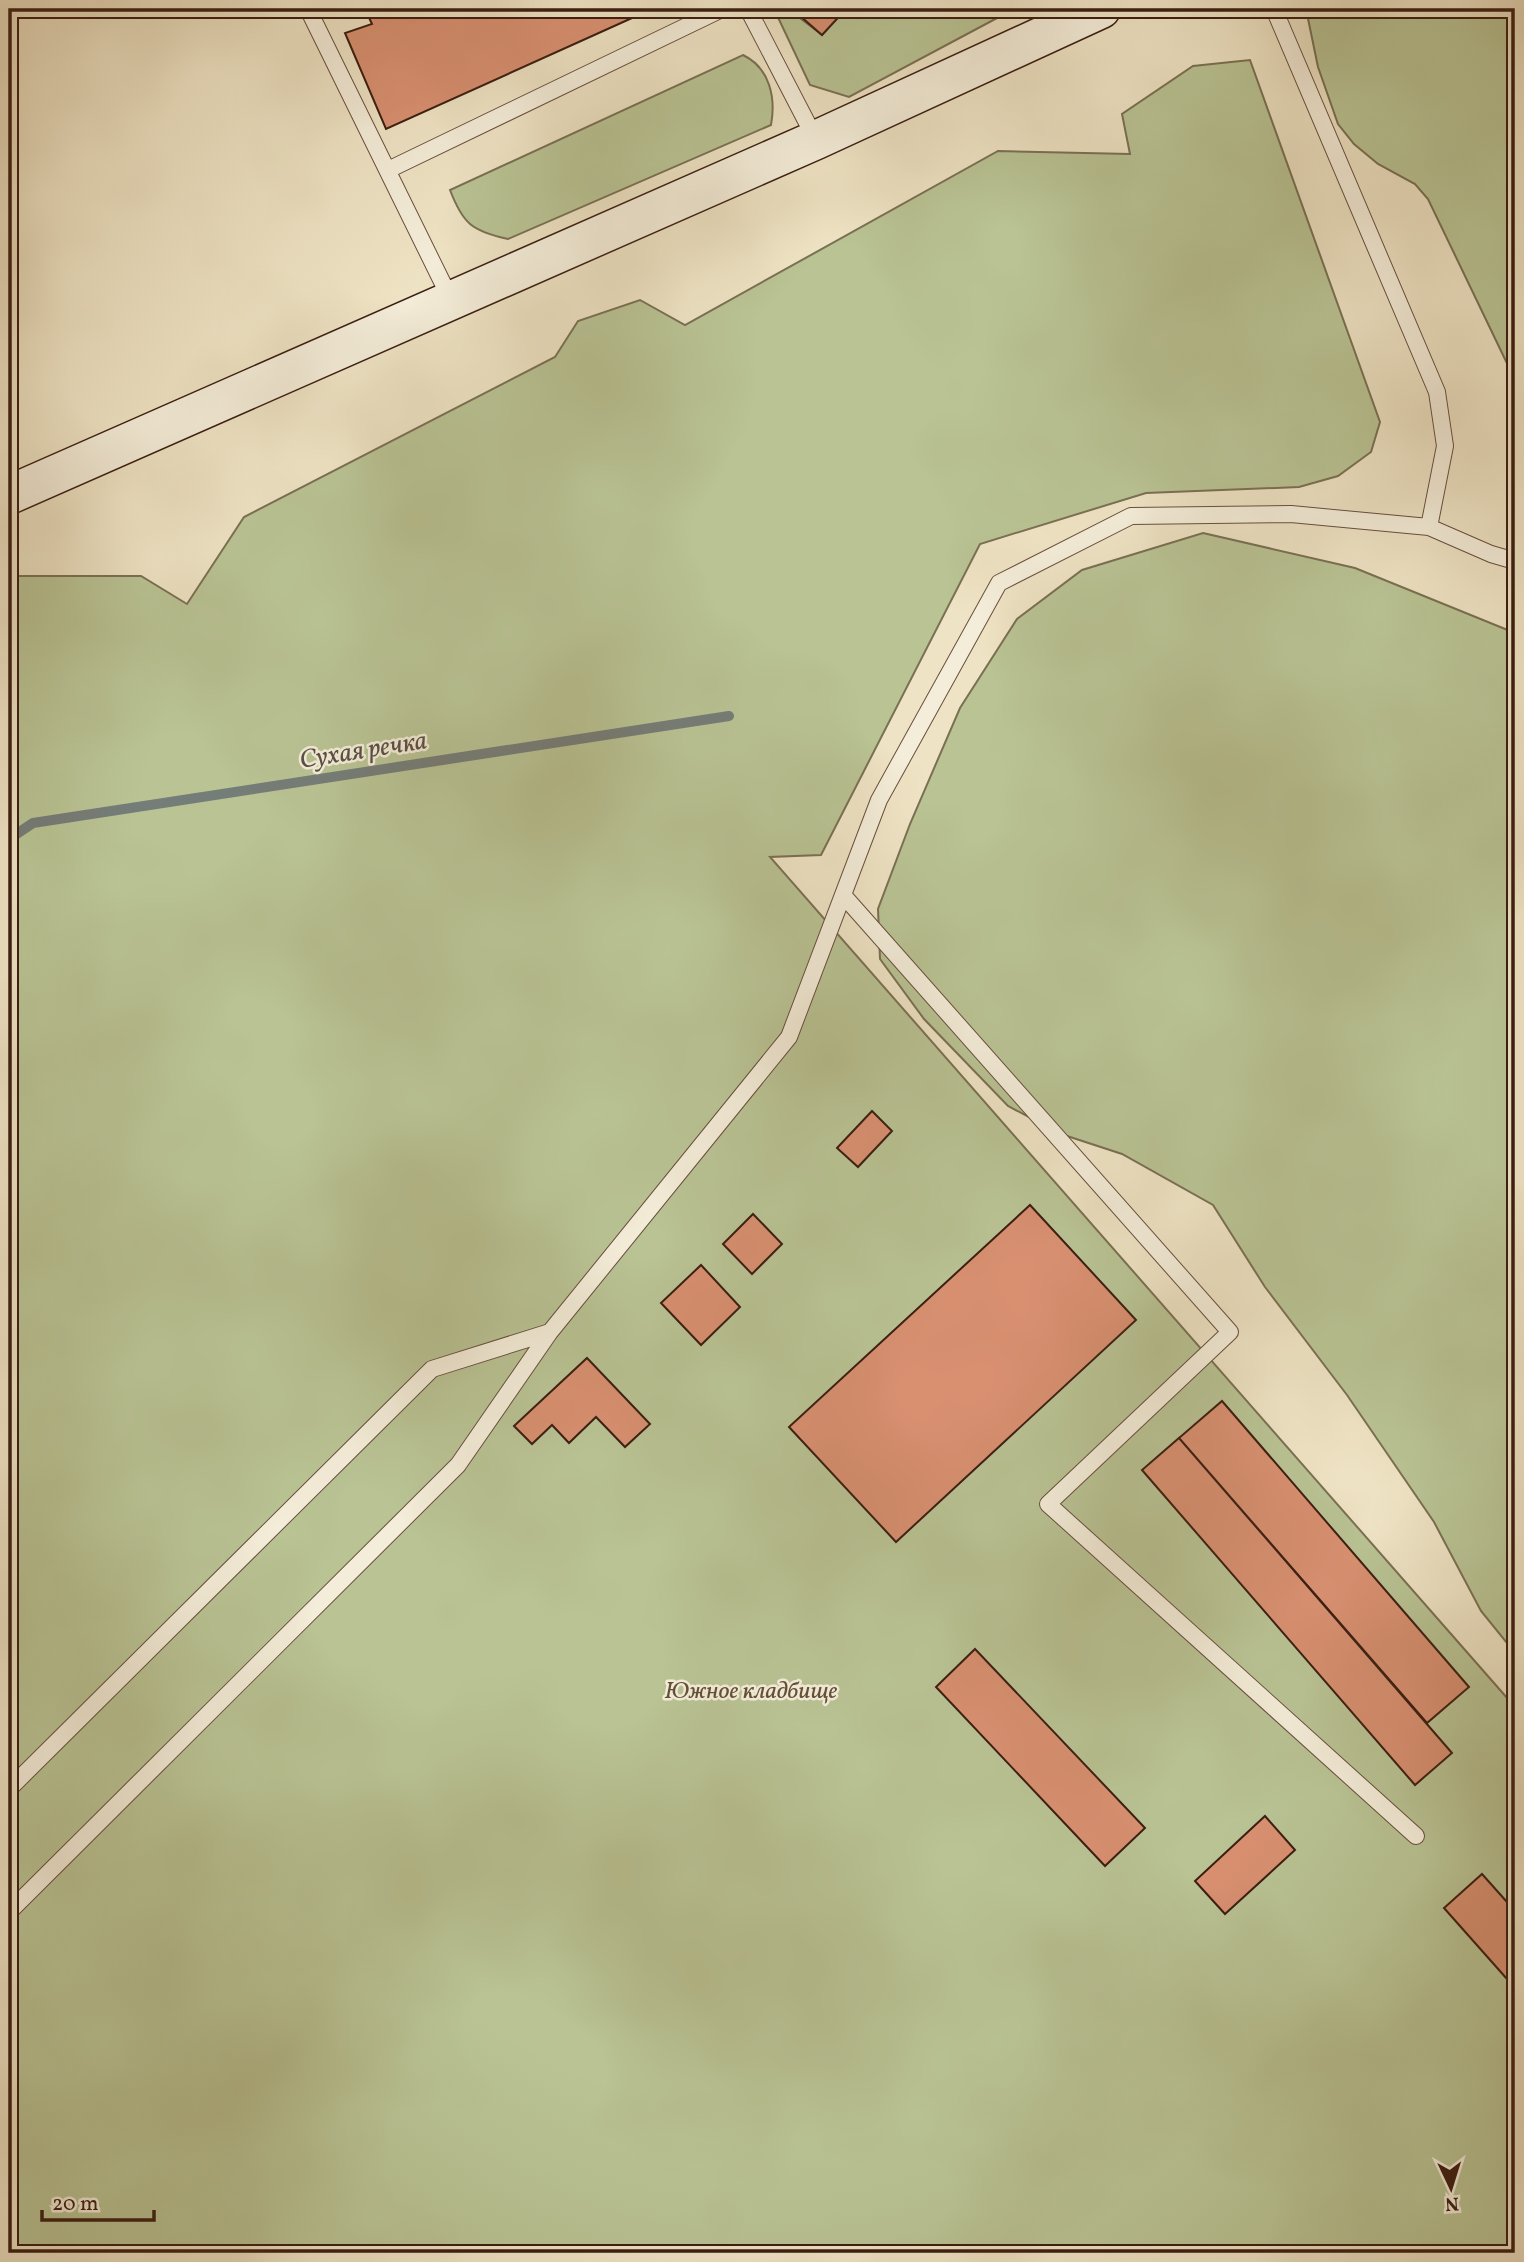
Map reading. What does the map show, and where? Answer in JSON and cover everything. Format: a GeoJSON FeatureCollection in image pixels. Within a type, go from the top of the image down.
{"type":"FeatureCollection","features":[{"type":"Feature","properties":{"kind":"main road"},"geometry":{"type":"LineString","coordinates":[[9,495],[816,140],[1101,9]]}},
{"type":"Feature","properties":{"kind":"lane"},"geometry":{"type":"LineString","coordinates":[[308,9],[451,300]]}},
{"type":"Feature","properties":{"kind":"lane"},"geometry":{"type":"LineString","coordinates":[[388,170],[722,9]]}},
{"type":"Feature","properties":{"kind":"lane"},"geometry":{"type":"LineString","coordinates":[[748,9],[816,140]]}},
{"type":"Feature","properties":{"kind":"lane"},"geometry":{"type":"LineString","coordinates":[[1274,9],[1437,393],[1444,446],[1429,527]]}},
{"type":"Feature","properties":{"kind":"lane"},"geometry":{"type":"LineString","coordinates":[[9,1912],[458,1465],[550,1332],[789,1037],[879,800],[999,583],[1131,516],[1291,514],[1429,527],[1491,554],[1515,561]]}},
{"type":"Feature","properties":{"kind":"lane"},"geometry":{"type":"LineString","coordinates":[[843,895],[1230,1332],[1048,1504],[1416,1836]]}},
{"type":"Feature","properties":{"kind":"lane"},"geometry":{"type":"LineString","coordinates":[[9,1789],[432,1369],[550,1332]]}},
{"type":"Feature","properties":{"kind":"green space"},"geometry":{"type":"Polygon","coordinates":[[[774,9],[788,9],[822,35],[846,9],[1014,9],[849,97],[810,85],[774,9]]]}},
{"type":"Feature","properties":{"kind":"green space"},"geometry":{"type":"Polygon","coordinates":[[[1306,9],[1515,9],[1515,380],[1428,199],[1415,184],[1378,164],[1354,144],[1338,124],[1318,67],[1306,9]]]}},
{"type":"Feature","properties":{"kind":"green space"},"geometry":{"type":"Polygon","coordinates":[[[743,55],[759,68],[769,85],[773,104],[771,125],[508,239],[477,229],[459,211],[450,190],[743,55]]]}},
{"type":"Feature","properties":{"kind":"green space","name":"Южное кладбище"},"geometry":{"type":"Polygon","coordinates":[[[1250,60],[1380,422],[1371,452],[1338,476],[1299,487],[1146,493],[980,544],[821,855],[770,857],[1515,1707],[1515,2253],[9,2253],[9,578],[141,576],[187,604],[244,517],[555,357],[578,321],[640,300],[685,325],[998,151],[1130,154],[1122,114],[1193,66],[1250,60]]]}},
{"type":"Feature","properties":{"kind":"green space"},"geometry":{"type":"Polygon","coordinates":[[[1203,533],[1355,568],[1515,633],[1515,1653],[1481,1611],[1434,1522],[1347,1395],[1265,1287],[1213,1205],[1122,1154],[1061,1134],[1008,1106],[924,1019],[880,959],[878,909],[910,824],[960,708],[1017,619],[1082,570],[1203,533]]]}},
{"type":"Feature","properties":{"kind":"building"},"geometry":{"type":"Polygon","coordinates":[[[365,9],[652,9],[386,129],[345,33],[372,24],[365,9]]]}},
{"type":"Feature","properties":{"kind":"building"},"geometry":{"type":"Polygon","coordinates":[[[792,9],[846,9],[822,35],[792,9]]]}},
{"type":"Feature","properties":{"kind":"building"},"geometry":{"type":"Polygon","coordinates":[[[872,1111],[892,1131],[858,1167],[837,1148],[872,1111]]]}},
{"type":"Feature","properties":{"kind":"building"},"geometry":{"type":"Polygon","coordinates":[[[1030,1205],[1136,1320],[896,1542],[789,1427],[1030,1205]]]}},
{"type":"Feature","properties":{"kind":"building"},"geometry":{"type":"Polygon","coordinates":[[[753,1214],[782,1244],[752,1274],[723,1244],[753,1214]]]}},
{"type":"Feature","properties":{"kind":"building"},"geometry":{"type":"Polygon","coordinates":[[[701,1265],[740,1307],[701,1345],[661,1303],[701,1265]]]}},
{"type":"Feature","properties":{"kind":"building"},"geometry":{"type":"Polygon","coordinates":[[[587,1358],[650,1424],[625,1447],[596,1417],[569,1443],[552,1425],[532,1444],[514,1426],[587,1358]]]}},
{"type":"Feature","properties":{"kind":"building"},"geometry":{"type":"Polygon","coordinates":[[[1222,1401],[1469,1687],[1427,1723],[1179,1438],[1222,1401]]]}},
{"type":"Feature","properties":{"kind":"building"},"geometry":{"type":"Polygon","coordinates":[[[1179,1438],[1452,1753],[1415,1785],[1142,1470],[1179,1438]]]}},
{"type":"Feature","properties":{"kind":"building"},"geometry":{"type":"Polygon","coordinates":[[[975,1649],[1145,1828],[1105,1866],[936,1687],[975,1649]]]}},
{"type":"Feature","properties":{"kind":"building"},"geometry":{"type":"Polygon","coordinates":[[[1265,1816],[1295,1850],[1225,1914],[1195,1881],[1265,1816]]]}},
{"type":"Feature","properties":{"kind":"building"},"geometry":{"type":"Polygon","coordinates":[[[1482,1874],[1515,1911],[1515,1988],[1444,1908],[1482,1874]]]}},
{"type":"Feature","properties":{"kind":"waterway","name":"Сухая речка"},"geometry":{"type":"LineString","coordinates":[[9,839],[33,823],[729,716]]}}]}
